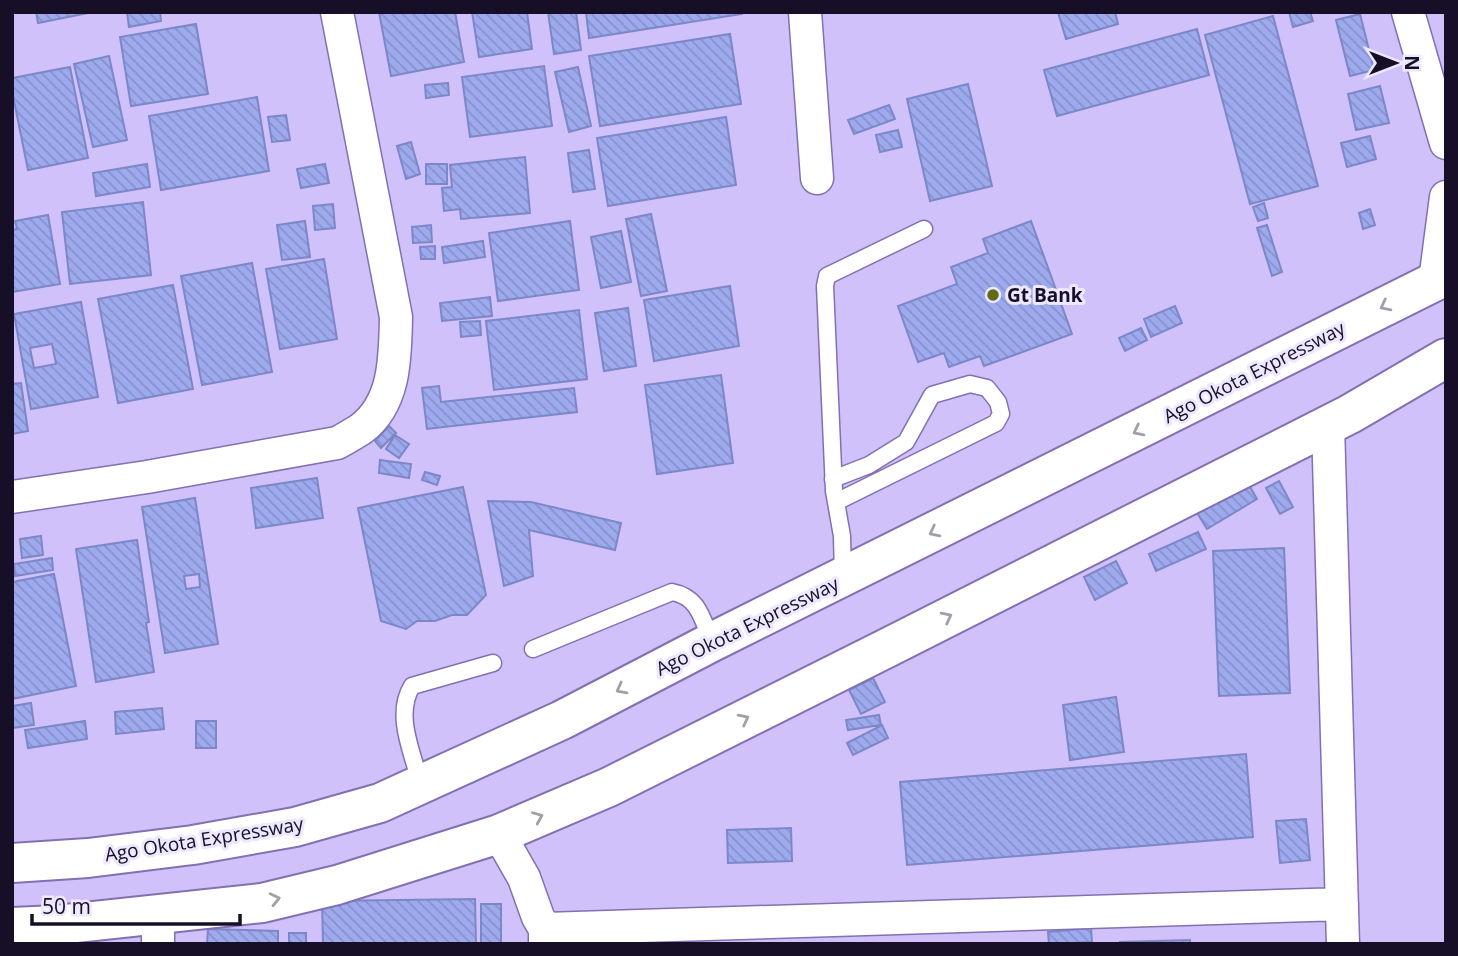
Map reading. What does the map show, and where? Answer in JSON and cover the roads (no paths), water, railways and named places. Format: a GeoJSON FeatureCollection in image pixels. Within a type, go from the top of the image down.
{"type":"FeatureCollection","features":[{"type":"Feature","properties":{"kind":"main road","name":"Ago Okota Expressway"},"geometry":{"type":"LineString","coordinates":[[12,863],[88,858],[193,845],[282,829],[380,803],[562,720],[712,642],[1440,279]]}},
{"type":"Feature","properties":{"kind":"main road"},"geometry":{"type":"LineString","coordinates":[[12,927],[57,934],[158,929],[337,885],[499,834],[609,787],[1328,425],[1446,358]]}},
{"type":"Feature","properties":{"kind":"street"},"geometry":{"type":"LineString","coordinates":[[12,497],[337,443],[363,428],[384,402],[395,362],[396,317],[337,12]]}},
{"type":"Feature","properties":{"kind":"street"},"geometry":{"type":"LineString","coordinates":[[805,12],[817,178]]}},
{"type":"Feature","properties":{"kind":"street"},"geometry":{"type":"LineString","coordinates":[[1408,12],[1446,143]]}},
{"type":"Feature","properties":{"kind":"street"},"geometry":{"type":"LineString","coordinates":[[1440,279],[1446,197]]}},
{"type":"Feature","properties":{"kind":"street"},"geometry":{"type":"LineString","coordinates":[[1328,425],[1343,944]]}},
{"type":"Feature","properties":{"kind":"street"},"geometry":{"type":"LineString","coordinates":[[499,834],[524,878],[545,937],[1342,904]]}},
{"type":"Feature","properties":{"kind":"lane"},"geometry":{"type":"LineString","coordinates":[[844,578],[842,536],[833,480],[825,286],[827,275],[924,229]]}},
{"type":"Feature","properties":{"kind":"lane"},"geometry":{"type":"LineString","coordinates":[[833,480],[869,465],[906,442],[932,396],[970,384],[987,388],[998,402],[1001,414],[996,424],[836,502]]}},
{"type":"Feature","properties":{"kind":"lane"},"geometry":{"type":"LineString","coordinates":[[533,649],[672,592],[685,594],[694,601],[712,642]]}},
{"type":"Feature","properties":{"kind":"lane"},"geometry":{"type":"LineString","coordinates":[[421,785],[404,723],[405,698],[412,686],[493,663]]}},
{"type":"Feature","properties":{"kind":"place","name":"Gt Bank"},"geometry":{"type":"Point","coordinates":[993,295]}}]}
